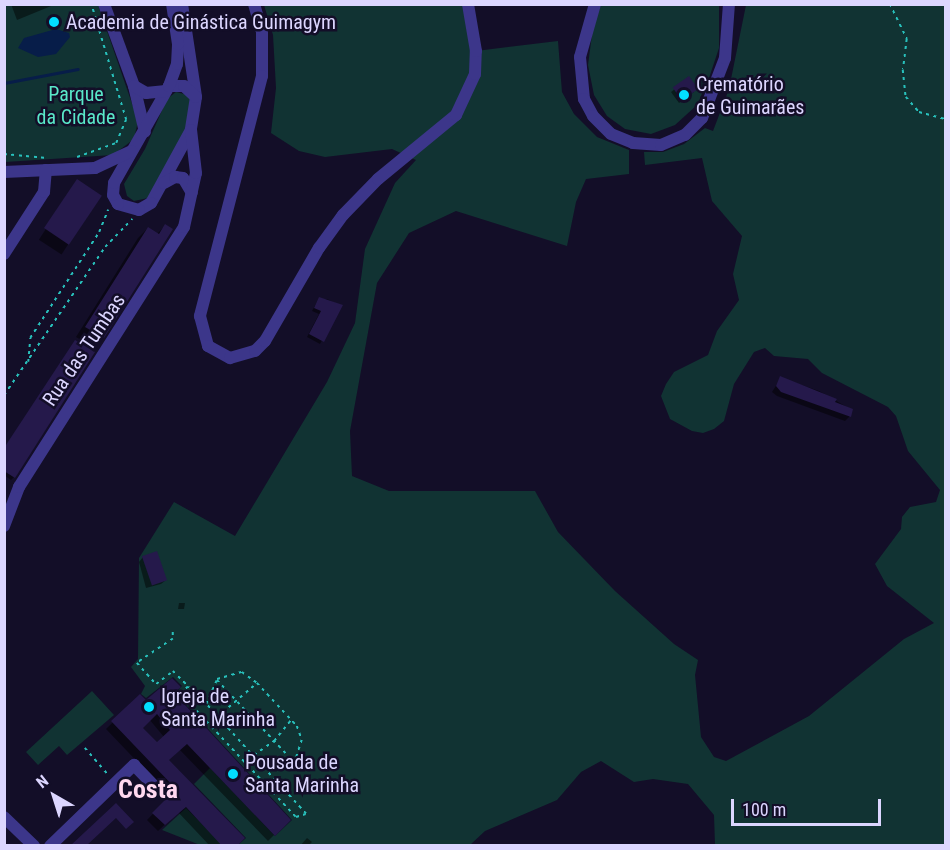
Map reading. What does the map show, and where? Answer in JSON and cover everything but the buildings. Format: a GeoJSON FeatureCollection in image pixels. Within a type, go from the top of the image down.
{"type":"FeatureCollection","features":[{"type":"Feature","properties":{"kind":"street"},"geometry":{"type":"LineString","coordinates":[[104,4],[134,86],[145,132]]}},
{"type":"Feature","properties":{"kind":"street"},"geometry":{"type":"LineString","coordinates":[[113,189],[145,132],[177,64],[178,44],[172,4]]}},
{"type":"Feature","properties":{"kind":"street"},"geometry":{"type":"LineString","coordinates":[[95,168],[126,209],[146,208],[164,183],[191,130],[196,97],[182,4]]}},
{"type":"Feature","properties":{"kind":"street"},"geometry":{"type":"LineString","coordinates":[[254,4],[262,32],[262,76],[200,316],[208,346],[230,358],[255,351],[265,341],[319,248],[343,215],[378,179],[456,115],[475,74],[476,51],[468,4]]}},
{"type":"Feature","properties":{"kind":"street"},"geometry":{"type":"LineString","coordinates":[[595,4],[580,57],[584,99],[593,116],[611,134],[633,143],[661,145],[685,135],[702,118],[725,58],[729,4]]}},
{"type":"Feature","properties":{"kind":"street"},"geometry":{"type":"LineString","coordinates":[[134,86],[146,93],[184,86],[196,97]]}},
{"type":"Feature","properties":{"kind":"street","name":"Rua das Tumbas"},"geometry":{"type":"LineString","coordinates":[[4,526],[19,487],[36,458],[176,243],[184,227],[196,173],[191,130]]}},
{"type":"Feature","properties":{"kind":"street"},"geometry":{"type":"LineString","coordinates":[[4,172],[48,165],[95,168],[137,147]]}},
{"type":"Feature","properties":{"kind":"street"},"geometry":{"type":"LineString","coordinates":[[4,254],[44,192],[48,165]]}},
{"type":"Feature","properties":{"kind":"street"},"geometry":{"type":"LineString","coordinates":[[164,183],[175,177],[183,178],[192,194]]}},
{"type":"Feature","properties":{"kind":"street"},"geometry":{"type":"LineString","coordinates":[[50,846],[134,765],[159,791]]}},
{"type":"Feature","properties":{"kind":"street"},"geometry":{"type":"LineString","coordinates":[[4,817],[24,834],[32,846]]}},
{"type":"Feature","properties":{"kind":"path"},"geometry":{"type":"LineString","coordinates":[[67,159],[116,143],[126,120],[91,4]]}},
{"type":"Feature","properties":{"kind":"path"},"geometry":{"type":"LineString","coordinates":[[890,4],[907,39],[903,70],[906,97],[919,112],[945,119]]}},
{"type":"Feature","properties":{"kind":"path"},"geometry":{"type":"LineString","coordinates":[[4,154],[48,165]]}},
{"type":"Feature","properties":{"kind":"path"},"geometry":{"type":"LineString","coordinates":[[28,363],[30,338],[102,228],[113,189]]}},
{"type":"Feature","properties":{"kind":"path"},"geometry":{"type":"LineString","coordinates":[[4,395],[109,242],[146,208]]}},
{"type":"Feature","properties":{"kind":"path"},"geometry":{"type":"LineString","coordinates":[[173,632],[173,639],[137,663],[156,684],[173,671],[206,704],[306,814],[296,817],[181,694],[188,687]]}},
{"type":"Feature","properties":{"kind":"path"},"geometry":{"type":"LineString","coordinates":[[217,679],[242,672],[257,683],[291,719],[302,740],[293,761],[284,767],[261,764]]}},
{"type":"Feature","properties":{"kind":"path"},"geometry":{"type":"LineString","coordinates":[[206,704],[217,679]]}},
{"type":"Feature","properties":{"kind":"path"},"geometry":{"type":"LineString","coordinates":[[217,679],[293,761]]}},
{"type":"Feature","properties":{"kind":"path"},"geometry":{"type":"LineString","coordinates":[[217,717],[234,698],[257,683]]}},
{"type":"Feature","properties":{"kind":"path"},"geometry":{"type":"LineString","coordinates":[[253,756],[274,741],[291,719]]}},
{"type":"Feature","properties":{"kind":"path"},"geometry":{"type":"LineString","coordinates":[[85,748],[106,772]]}},
{"type":"Feature","properties":{"kind":"green space","name":"Parque da Cidade"},"geometry":{"type":"Polygon","coordinates":[[[5,5],[98,5],[138,121],[134,139],[113,155],[5,162],[5,5]]]}},
{"type":"Feature","properties":{"kind":"green space"},"geometry":{"type":"Polygon","coordinates":[[[264,5],[465,5],[476,51],[558,41],[562,92],[574,114],[597,137],[629,150],[629,174],[586,179],[576,202],[567,246],[456,211],[409,233],[377,283],[350,431],[352,476],[389,491],[535,491],[558,532],[615,591],[674,644],[698,660],[695,675],[701,737],[714,757],[726,761],[809,716],[904,639],[934,623],[887,586],[875,564],[901,529],[902,517],[910,507],[936,502],[940,490],[908,451],[896,416],[888,407],[822,373],[808,359],[774,356],[765,348],[754,352],[734,384],[724,421],[714,429],[703,433],[692,431],[670,419],[661,396],[666,384],[674,372],[708,355],[717,331],[739,300],[733,274],[742,236],[712,201],[702,158],[645,165],[644,152],[663,152],[684,144],[705,128],[713,131],[729,89],[746,5],[945,5],[945,845],[715,845],[714,815],[688,784],[653,779],[634,782],[601,761],[581,772],[557,800],[485,831],[470,845],[238,845],[246,838],[194,784],[210,768],[275,836],[292,820],[175,693],[182,686],[173,677],[146,698],[141,694],[145,686],[131,667],[138,659],[139,558],[174,502],[235,536],[327,382],[355,323],[365,249],[395,183],[416,160],[392,149],[325,157],[299,151],[271,133],[276,88],[273,35],[264,5]]]}},
{"type":"Feature","properties":{"kind":"green space"},"geometry":{"type":"Polygon","coordinates":[[[601,5],[719,5],[719,48],[709,78],[697,105],[675,125],[651,134],[625,129],[607,116],[594,95],[588,65],[593,27],[601,5]]]}},
{"type":"Feature","properties":{"kind":"green space"},"geometry":{"type":"Polygon","coordinates":[[[176,92],[188,95],[193,107],[182,138],[148,198],[134,201],[127,196],[124,184],[145,149],[167,99],[176,92]]]}},
{"type":"Feature","properties":{"kind":"green space"},"geometry":{"type":"Polygon","coordinates":[[[92,691],[114,715],[67,755],[59,746],[38,765],[26,752],[92,691]]]}},
{"type":"Feature","properties":{"kind":"green space"},"geometry":{"type":"Polygon","coordinates":[[[186,808],[223,845],[200,845],[162,830],[186,808]]]}},
{"type":"Feature","properties":{"kind":"water"},"geometry":{"type":"Polygon","coordinates":[[[56,29],[69,33],[70,37],[56,54],[38,57],[18,48],[24,38],[56,29]]]}},
{"type":"Feature","properties":{"kind":"waterway"},"geometry":{"type":"LineString","coordinates":[[4,83],[78,69]]}},
{"type":"Feature","properties":{"kind":"place","name":"Academia de Ginástica Guimagym"},"geometry":{"type":"Point","coordinates":[54,22]}},
{"type":"Feature","properties":{"kind":"place","name":"Crematório de Guimarães"},"geometry":{"type":"Point","coordinates":[684,95]}},
{"type":"Feature","properties":{"kind":"place","name":"Igreja de Santa Marinha"},"geometry":{"type":"Point","coordinates":[149,707]}},
{"type":"Feature","properties":{"kind":"place","name":"Pousada de Santa Marinha"},"geometry":{"type":"Point","coordinates":[233,774]}},
{"type":"Feature","properties":{"kind":"district","name":"Costa"},"geometry":{"type":"Point","coordinates":[148,790]}}]}
